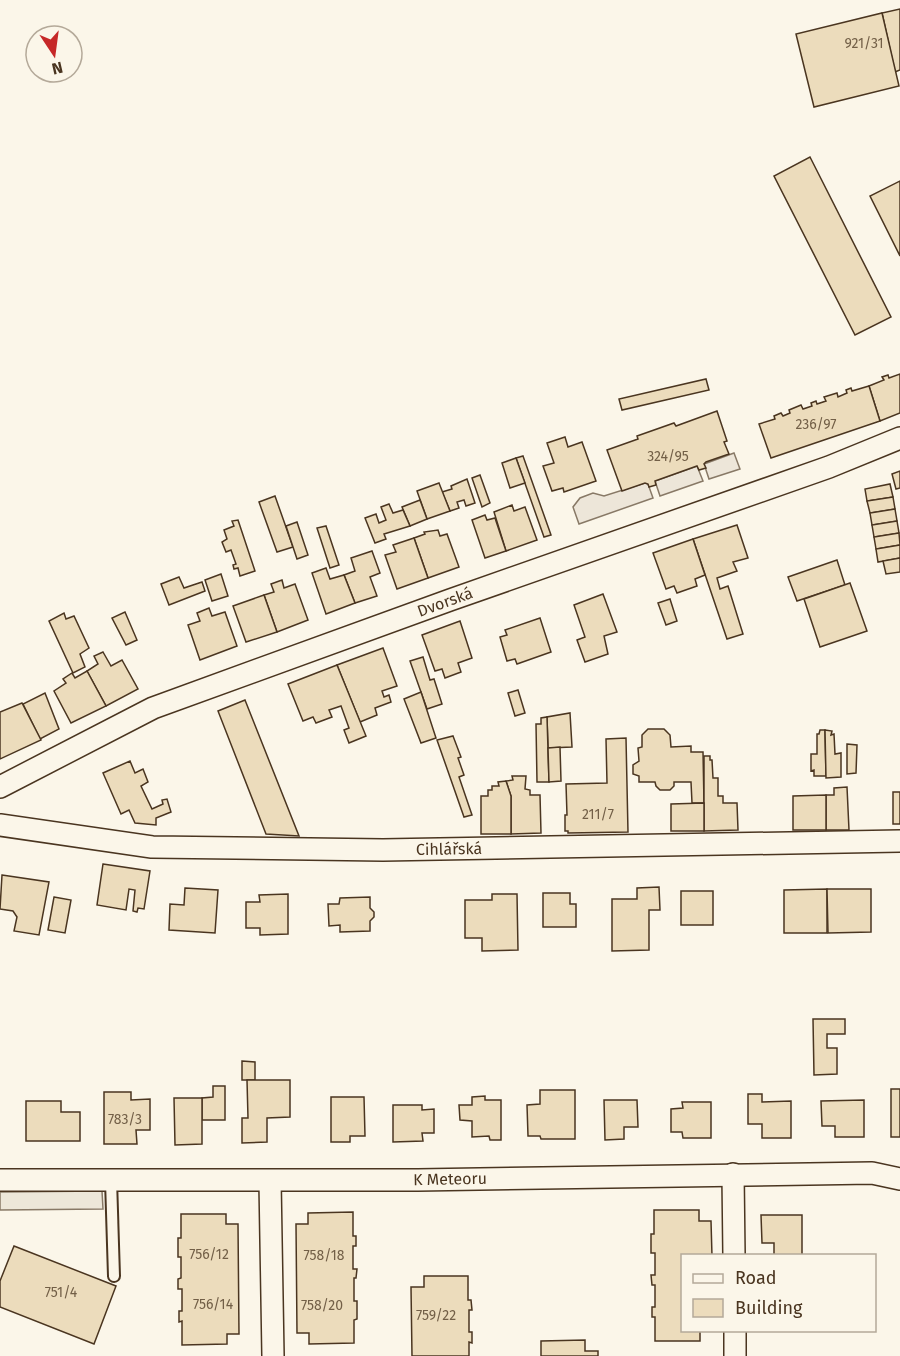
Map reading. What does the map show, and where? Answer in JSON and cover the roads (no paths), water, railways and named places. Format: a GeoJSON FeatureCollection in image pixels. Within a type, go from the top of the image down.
{"type":"FeatureCollection","features":[{"type":"Feature","properties":{"kind":"street","name":"Dvorská"},"geometry":{"type":"LineString","coordinates":[[0,788],[153,708],[450,600],[829,467],[900,438]]}},
{"type":"Feature","properties":{"kind":"street","name":"Cihlářská"},"geometry":{"type":"LineString","coordinates":[[0,825],[152,847],[383,850],[900,841]]}},
{"type":"Feature","properties":{"kind":"street","name":"K Meteoru"},"geometry":{"type":"LineString","coordinates":[[0,1180],[418,1180],[872,1173],[900,1179]]}},
{"type":"Feature","properties":{"kind":"street"},"geometry":{"type":"LineString","coordinates":[[733,1174],[734,1254]]}},
{"type":"Feature","properties":{"kind":"street"},"geometry":{"type":"LineString","coordinates":[[270,1181],[273,1356]]}},
{"type":"Feature","properties":{"kind":"street"},"geometry":{"type":"LineString","coordinates":[[735,1332],[735,1356]]}},
{"type":"Feature","properties":{"kind":"lane"},"geometry":{"type":"LineString","coordinates":[[111,1180],[114,1276]]}}]}
